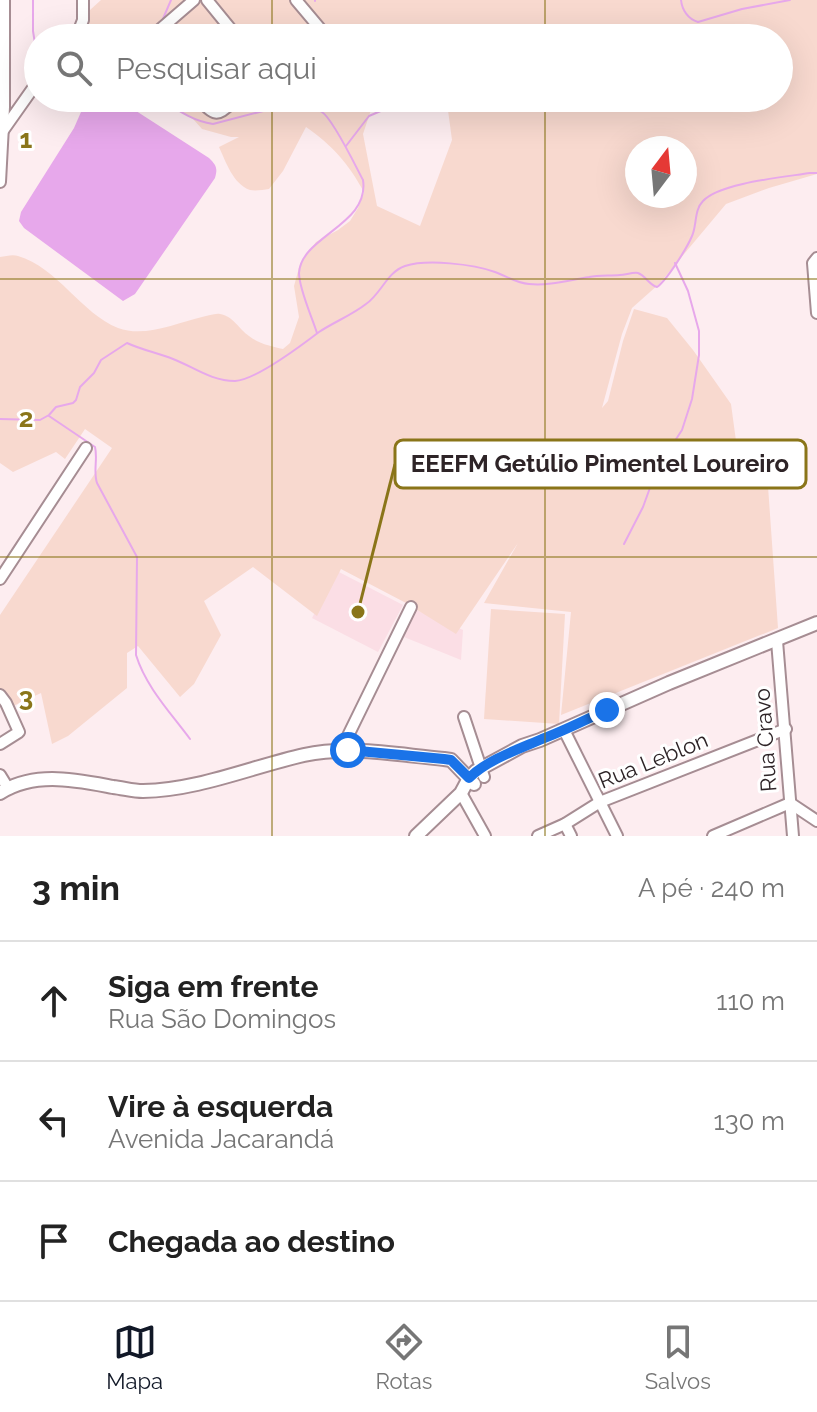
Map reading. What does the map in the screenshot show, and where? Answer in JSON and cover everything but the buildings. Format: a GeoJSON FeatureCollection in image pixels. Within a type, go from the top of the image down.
{"type":"FeatureCollection","features":[{"type":"Feature","properties":{"kind":"main road"},"geometry":{"type":"LineString","coordinates":[[416,836],[477,777],[522,746],[817,623]]}},
{"type":"Feature","properties":{"kind":"main road"},"geometry":{"type":"LineString","coordinates":[[4,790],[31,780],[52,778],[139,791],[174,789],[306,755],[341,750],[451,760],[477,777]]}},
{"type":"Feature","properties":{"kind":"street"},"geometry":{"type":"LineString","coordinates":[[0,182],[4,0]]}},
{"type":"Feature","properties":{"kind":"street"},"geometry":{"type":"LineString","coordinates":[[81,24],[83,0]]}},
{"type":"Feature","properties":{"kind":"street"},"geometry":{"type":"LineString","coordinates":[[166,24],[194,0]]}},
{"type":"Feature","properties":{"kind":"street"},"geometry":{"type":"LineString","coordinates":[[207,0],[227,24]]}},
{"type":"Feature","properties":{"kind":"street"},"geometry":{"type":"LineString","coordinates":[[296,0],[312,24]]}},
{"type":"Feature","properties":{"kind":"street"},"geometry":{"type":"LineString","coordinates":[[2,132],[24,101]]}},
{"type":"Feature","properties":{"kind":"street"},"geometry":{"type":"LineString","coordinates":[[815,260],[817,313]]}},
{"type":"Feature","properties":{"kind":"street"},"geometry":{"type":"LineString","coordinates":[[0,579],[86,448]]}},
{"type":"Feature","properties":{"kind":"street"},"geometry":{"type":"LineString","coordinates":[[341,750],[411,607]]}},
{"type":"Feature","properties":{"kind":"street","name":"Rua Cravo"},"geometry":{"type":"LineString","coordinates":[[777,641],[793,836]]}},
{"type":"Feature","properties":{"kind":"street"},"geometry":{"type":"LineString","coordinates":[[0,695],[19,732],[0,744]]}},
{"type":"Feature","properties":{"kind":"street"},"geometry":{"type":"LineString","coordinates":[[464,717],[477,777]]}},
{"type":"Feature","properties":{"kind":"street","name":"Rua Leblon"},"geometry":{"type":"LineString","coordinates":[[538,836],[565,824],[600,802],[786,729]]}},
{"type":"Feature","properties":{"kind":"street"},"geometry":{"type":"LineString","coordinates":[[564,730],[617,836]]}},
{"type":"Feature","properties":{"kind":"street"},"geometry":{"type":"LineString","coordinates":[[0,775],[4,790]]}},
{"type":"Feature","properties":{"kind":"street"},"geometry":{"type":"LineString","coordinates":[[461,793],[485,836]]}},
{"type":"Feature","properties":{"kind":"street"},"geometry":{"type":"LineString","coordinates":[[713,836],[790,803],[817,821]]}},
{"type":"Feature","properties":{"kind":"street"},"geometry":{"type":"LineString","coordinates":[[565,824],[571,836]]}},
{"type":"Feature","properties":{"kind":"shaded area"},"geometry":{"type":"Polygon","coordinates":[[[101,0],[817,0],[817,174],[726,204],[659,284],[632,308],[602,408],[608,401],[634,309],[667,318],[731,404],[741,478],[767,472],[778,628],[561,715],[571,612],[484,603],[518,543],[456,634],[341,569],[317,616],[253,567],[204,601],[221,635],[194,684],[180,697],[138,646],[127,653],[127,688],[68,736],[52,744],[41,693],[9,708],[0,694],[0,615],[112,448],[85,429],[65,459],[56,452],[13,472],[0,463],[0,257],[16,255],[32,262],[93,312],[118,328],[150,330],[220,314],[229,317],[257,341],[283,349],[290,343],[299,317],[294,286],[300,264],[316,242],[350,221],[364,192],[339,156],[306,127],[283,171],[269,189],[250,190],[235,178],[219,147],[239,137],[202,129],[181,112],[370,112],[363,134],[377,206],[420,226],[452,140],[448,112],[793,112],[793,24],[87,24],[90,10],[101,0]]]}},
{"type":"Feature","properties":{"kind":"shaded area"},"geometry":{"type":"Polygon","coordinates":[[[81,112],[138,112],[209,158],[216,167],[215,178],[135,294],[123,301],[24,228],[19,221],[21,212],[81,112]]]}},
{"type":"Feature","properties":{"kind":"shaded area"},"geometry":{"type":"Polygon","coordinates":[[[337,571],[403,605],[378,652],[312,618],[337,571]]]}},
{"type":"Feature","properties":{"kind":"shaded area"},"geometry":{"type":"Polygon","coordinates":[[[414,609],[463,630],[461,660],[404,637],[414,609]]]}},
{"type":"Feature","properties":{"kind":"shaded area"},"geometry":{"type":"Polygon","coordinates":[[[491,609],[565,614],[559,724],[484,719],[491,609]]]}},
{"type":"Feature","properties":{"kind":"waterway"},"geometry":{"type":"LineString","coordinates":[[33,0],[33,24]]}},
{"type":"Feature","properties":{"kind":"waterway"},"geometry":{"type":"LineString","coordinates":[[162,21],[171,0]]}},
{"type":"Feature","properties":{"kind":"waterway"},"geometry":{"type":"LineString","coordinates":[[681,0],[686,14],[698,22],[742,9],[790,0]]}},
{"type":"Feature","properties":{"kind":"waterway"},"geometry":{"type":"LineString","coordinates":[[182,112],[213,124],[259,112]]}},
{"type":"Feature","properties":{"kind":"waterway"},"geometry":{"type":"LineString","coordinates":[[317,333],[303,295],[299,273],[311,249],[356,208],[362,195],[363,180],[332,123],[322,112]]}},
{"type":"Feature","properties":{"kind":"waterway"},"geometry":{"type":"LineString","coordinates":[[346,146],[369,116],[378,112]]}},
{"type":"Feature","properties":{"kind":"waterway"},"geometry":{"type":"LineString","coordinates":[[0,419],[40,420],[56,407],[73,403],[80,387],[94,373],[101,360],[127,343],[218,379],[235,381],[255,375],[361,308],[393,273],[414,264],[450,263],[475,267],[520,282],[537,284],[636,273],[657,287],[686,248],[694,232],[698,209],[711,195],[753,182],[817,173]]}},
{"type":"Feature","properties":{"kind":"waterway"},"geometry":{"type":"LineString","coordinates":[[624,544],[665,456],[682,430],[692,399],[699,355],[699,331],[688,291],[675,263]]}},
{"type":"Feature","properties":{"kind":"waterway"},"geometry":{"type":"LineString","coordinates":[[49,416],[95,447],[97,483],[137,557],[136,655],[152,689],[190,739]]}},
{"type":"Feature","properties":{"kind":"place","name":"EEEFM Getúlio Pimentel Loureiro"},"geometry":{"type":"Point","coordinates":[358,612]}},
{"type":"Feature","properties":{"kind":"route"},"geometry":{"type":"LineString","coordinates":[[348,750],[451,760],[469,778],[522,746],[607,710]]}}]}
